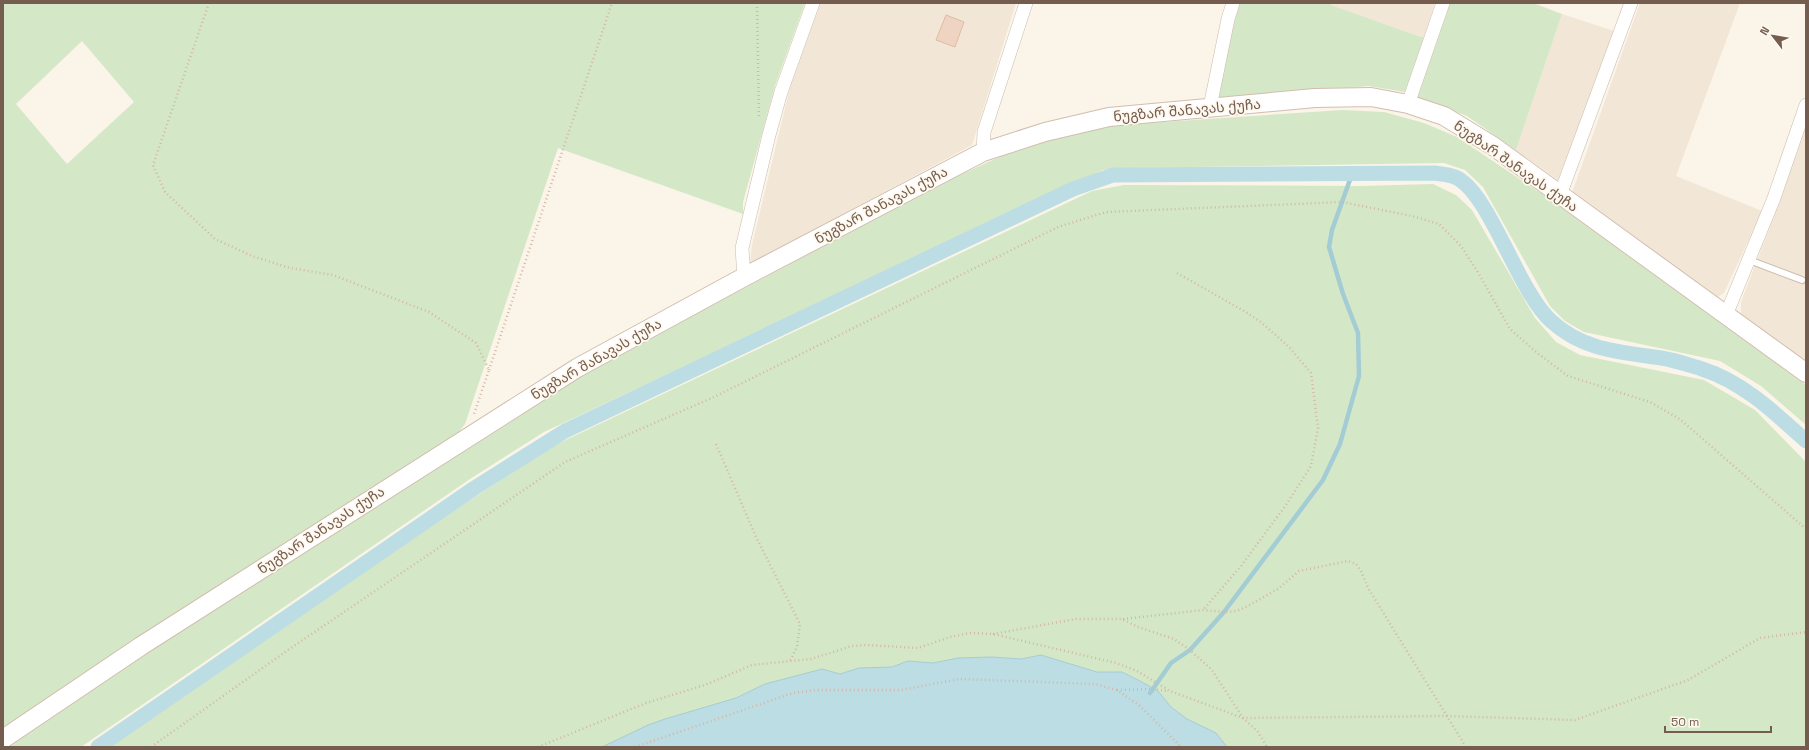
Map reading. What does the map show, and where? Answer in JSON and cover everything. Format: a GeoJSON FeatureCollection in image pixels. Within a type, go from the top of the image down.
{"type":"FeatureCollection","features":[{"type":"Feature","properties":{"kind":"main road","name":"ნუგზარ შანავას ქუჩა"},"geometry":{"type":"LineString","coordinates":[[3,739],[141,646],[577,368],[744,277],[983,152],[1045,132],[1109,117],[1210,107],[1343,97],[1371,97],[1408,104],[1444,116],[1468,130],[1560,195],[1806,373]]}},
{"type":"Feature","properties":{"kind":"street"},"geometry":{"type":"LineString","coordinates":[[744,277],[742,248],[769,135],[781,92],[813,3]]}},
{"type":"Feature","properties":{"kind":"street"},"geometry":{"type":"LineString","coordinates":[[983,152],[984,132],[1026,3]]}},
{"type":"Feature","properties":{"kind":"street"},"geometry":{"type":"LineString","coordinates":[[1210,107],[1228,19],[1233,3]]}},
{"type":"Feature","properties":{"kind":"street"},"geometry":{"type":"LineString","coordinates":[[1408,104],[1443,3]]}},
{"type":"Feature","properties":{"kind":"street"},"geometry":{"type":"LineString","coordinates":[[1560,195],[1631,3]]}},
{"type":"Feature","properties":{"kind":"street"},"geometry":{"type":"LineString","coordinates":[[1726,315],[1774,198],[1806,104]]}},
{"type":"Feature","properties":{"kind":"lane"},"geometry":{"type":"LineString","coordinates":[[1749,260],[1802,280]]}},
{"type":"Feature","properties":{"kind":"path"},"geometry":{"type":"LineString","coordinates":[[209,3],[153,165],[165,192],[215,239],[252,256],[290,268],[333,275],[429,312],[476,344],[489,370]]}},
{"type":"Feature","properties":{"kind":"path"},"geometry":{"type":"LineString","coordinates":[[467,437],[612,3]]}},
{"type":"Feature","properties":{"kind":"path"},"geometry":{"type":"LineString","coordinates":[[757,3],[759,124]]}},
{"type":"Feature","properties":{"kind":"path"},"geometry":{"type":"LineString","coordinates":[[151,747],[288,650],[565,462],[714,397],[1058,227],[1106,212],[1342,202],[1412,216],[1439,224],[1461,246],[1479,274],[1510,329],[1536,352],[1568,376],[1650,402],[1681,420],[1806,529]]}},
{"type":"Feature","properties":{"kind":"path"},"geometry":{"type":"LineString","coordinates":[[1177,273],[1250,314],[1289,347],[1311,373],[1318,428],[1311,466],[1286,505],[1241,566],[1203,610]]}},
{"type":"Feature","properties":{"kind":"path"},"geometry":{"type":"LineString","coordinates":[[716,444],[756,537],[800,624],[797,647],[790,662]]}},
{"type":"Feature","properties":{"kind":"path"},"geometry":{"type":"LineString","coordinates":[[993,634],[1076,619],[1122,619],[1203,610],[1224,612],[1246,608],[1278,589],[1300,571],[1348,561],[1356,564],[1361,571],[1368,588],[1466,747]]}},
{"type":"Feature","properties":{"kind":"path"},"geometry":{"type":"LineString","coordinates":[[1122,619],[1138,627],[1174,639],[1190,650],[1212,670],[1243,718],[1258,732],[1267,747]]}},
{"type":"Feature","properties":{"kind":"path"},"geometry":{"type":"LineString","coordinates":[[538,747],[646,703],[705,685],[752,665],[811,659],[852,646],[866,645],[918,648],[950,637],[970,633],[993,634],[1116,663],[1136,671],[1170,691],[1243,718],[1447,716],[1575,720],[1688,680],[1760,638],[1806,632]]}},
{"type":"Feature","properties":{"kind":"path"},"geometry":{"type":"LineString","coordinates":[[635,747],[793,693],[816,690],[901,690],[959,678],[1095,684],[1117,690],[1153,689],[1170,691]]}},
{"type":"Feature","properties":{"kind":"path"},"geometry":{"type":"LineString","coordinates":[[1117,690],[1147,712],[1181,747]]}},
{"type":"Feature","properties":{"kind":"shaded area"},"geometry":{"type":"Polygon","coordinates":[[[820,3],[1016,3],[972,145],[750,264],[752,245],[792,79],[820,3]]]}},
{"type":"Feature","properties":{"kind":"shaded area"},"geometry":{"type":"Polygon","coordinates":[[[1331,3],[1435,3],[1424,38],[1331,5],[1331,3]]]}},
{"type":"Feature","properties":{"kind":"shaded area"},"geometry":{"type":"Polygon","coordinates":[[[1640,3],[1740,3],[1676,176],[1762,211],[1724,293],[1718,297],[1572,193],[1640,3]]]}},
{"type":"Feature","properties":{"kind":"shaded area"},"geometry":{"type":"Polygon","coordinates":[[[1562,14],[1614,31],[1558,180],[1516,150],[1562,14]]]}},
{"type":"Feature","properties":{"kind":"shaded area"},"geometry":{"type":"Polygon","coordinates":[[[1806,123],[1806,362],[1741,314],[1741,302],[1782,195],[1806,123]]]}},
{"type":"Feature","properties":{"kind":"green space"},"geometry":{"type":"Polygon","coordinates":[[[3,3],[805,3],[775,86],[743,202],[743,214],[558,148],[465,424],[458,433],[3,729],[3,3]],[[82,41],[16,104],[67,164],[134,102],[82,41]]]}},
{"type":"Feature","properties":{"kind":"green space"},"geometry":{"type":"Polygon","coordinates":[[[1239,3],[1331,3],[1331,5],[1424,38],[1405,92],[1369,86],[1218,99],[1234,19],[1239,3]]]}},
{"type":"Feature","properties":{"kind":"green space"},"geometry":{"type":"Polygon","coordinates":[[[1448,3],[1533,3],[1562,14],[1516,150],[1467,116],[1416,97],[1448,3]]]}},
{"type":"Feature","properties":{"kind":"green space"},"geometry":{"type":"Polygon","coordinates":[[[1342,110],[1384,112],[1424,123],[1457,137],[1545,196],[1806,385],[1806,425],[1761,386],[1720,361],[1584,332],[1565,321],[1550,306],[1483,187],[1465,170],[1444,163],[1130,168],[1103,170],[544,432],[470,479],[81,747],[7,747],[96,686],[563,384],[951,179],[1008,153],[1057,136],[1102,126],[1342,110]]]}},
{"type":"Feature","properties":{"kind":"green space"},"geometry":{"type":"Polygon","coordinates":[[[1433,184],[1456,195],[1472,210],[1535,318],[1556,342],[1580,355],[1704,380],[1755,410],[1806,462],[1806,747],[1227,747],[1216,733],[1187,719],[1171,707],[1158,691],[1122,672],[1097,672],[1041,655],[1021,659],[992,657],[958,658],[933,663],[908,661],[892,667],[859,668],[840,674],[822,669],[765,684],[736,698],[648,725],[602,747],[105,747],[378,560],[555,445],[1092,191],[1124,185],[1361,186],[1433,184]]]}},
{"type":"Feature","properties":{"kind":"water"},"geometry":{"type":"Polygon","coordinates":[[[1041,655],[1097,672],[1122,672],[1158,691],[1171,707],[1187,719],[1216,733],[1227,747],[602,747],[648,725],[736,698],[765,684],[822,669],[840,674],[859,668],[892,667],[908,661],[933,663],[958,658],[992,657],[1021,659],[1041,655]]]}},
{"type":"Feature","properties":{"kind":"building"},"geometry":{"type":"Polygon","coordinates":[[[946,15],[964,22],[955,47],[936,40],[946,15]]]}},
{"type":"Feature","properties":{"kind":"waterway"},"geometry":{"type":"LineString","coordinates":[[98,747],[473,489],[565,431],[1073,189],[1113,175],[1434,173],[1455,177],[1467,186],[1480,201],[1526,287],[1551,321],[1564,331],[1576,339],[1603,348],[1617,352],[1671,360],[1717,375],[1758,399],[1806,441]]}},
{"type":"Feature","properties":{"kind":"waterway"},"geometry":{"type":"LineString","coordinates":[[1150,693],[1171,663],[1190,650],[1224,612],[1323,480],[1340,444],[1359,376],[1358,333],[1343,294],[1329,247],[1332,230],[1352,174]]}}]}
